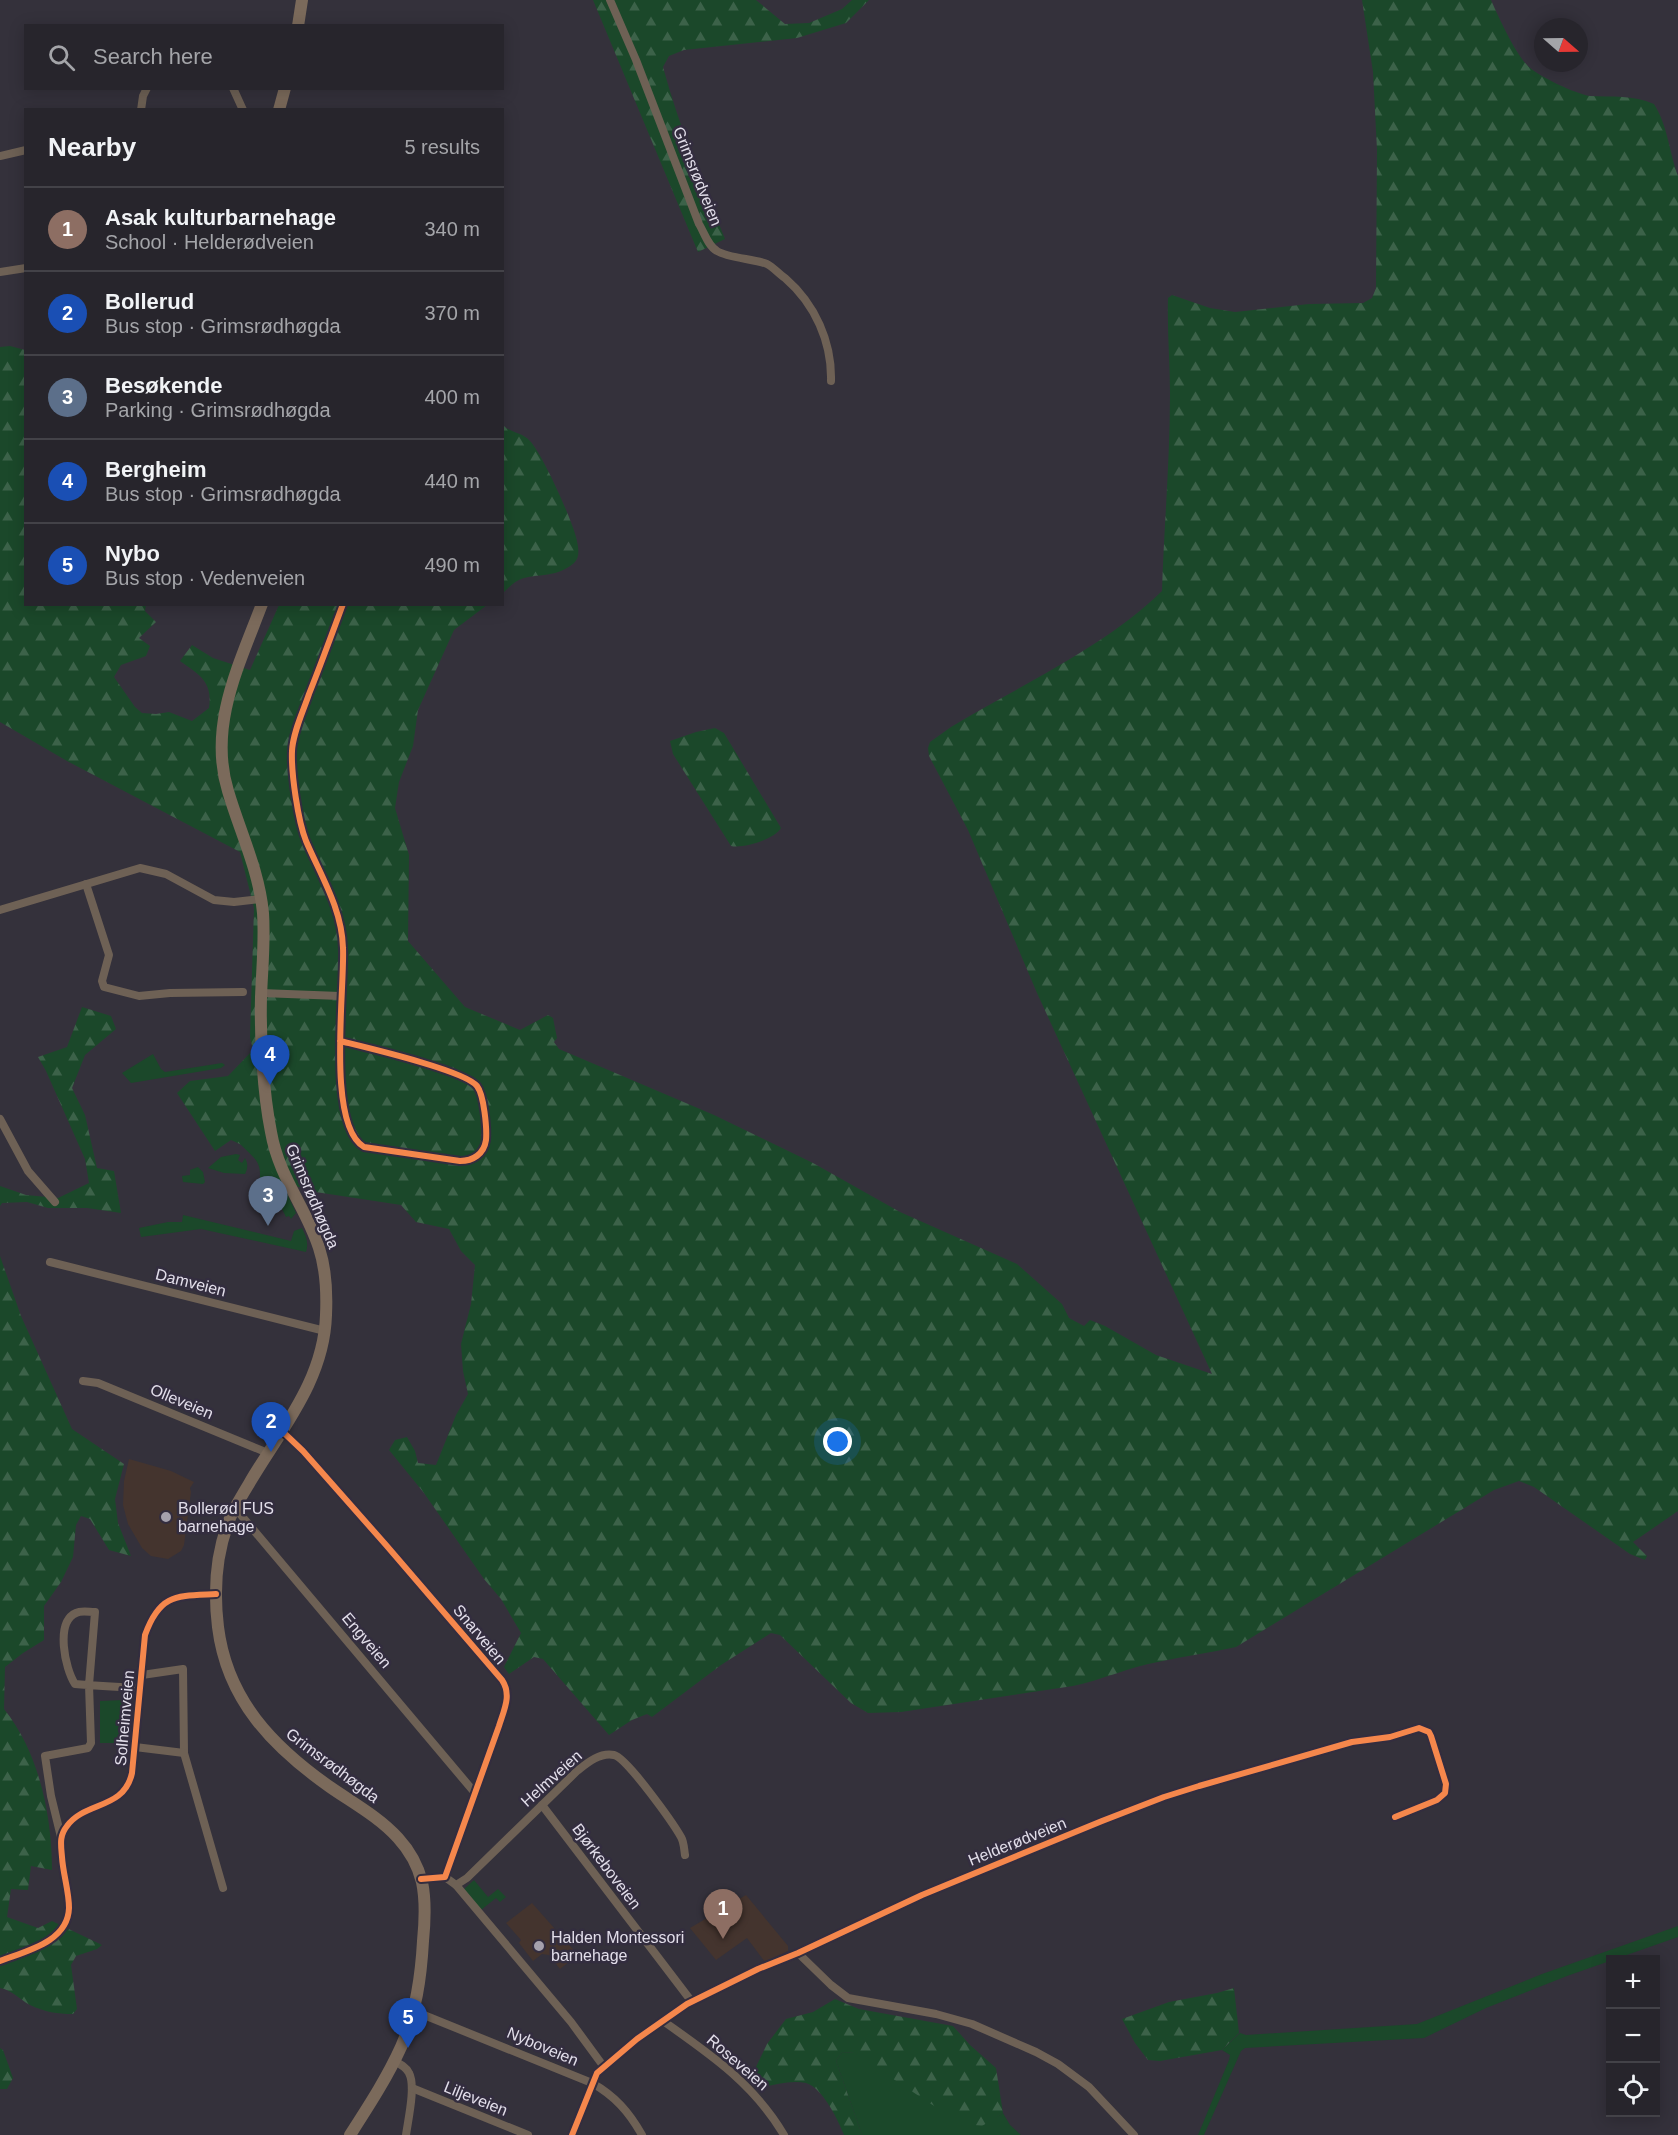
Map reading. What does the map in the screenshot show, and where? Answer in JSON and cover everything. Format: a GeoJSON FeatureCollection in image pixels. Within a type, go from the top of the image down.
{"type":"FeatureCollection","features":[{"type":"Feature","properties":{"kind":"main road"},"geometry":{"type":"LineString","coordinates":[[298,24],[302,0]]}},
{"type":"Feature","properties":{"kind":"main road"},"geometry":{"type":"LineString","coordinates":[[280,108],[284,90]]}},
{"type":"Feature","properties":{"kind":"main road","name":"Grimsrødhøgda"},"geometry":{"type":"LineString","coordinates":[[261,606],[226,704],[222,722],[221,754],[227,789],[252,860],[261,899],[264,934],[261,1027],[271,1132],[286,1179],[318,1244],[325,1276],[325,1331],[309,1387],[227,1523],[221,1546],[216,1594],[221,1643],[232,1677],[261,1727],[294,1760],[391,1831],[406,1847],[421,1879],[425,1910],[418,1992],[414,2011],[394,2061],[350,2135]]}},
{"type":"Feature","properties":{"kind":"street","name":"Grimsrødveien"},"geometry":{"type":"LineString","coordinates":[[610,0],[636,60],[699,224],[709,242],[717,251],[769,264],[798,290],[817,319],[825,338],[830,357],[831,381]]}},
{"type":"Feature","properties":{"kind":"street"},"geometry":{"type":"LineString","coordinates":[[141,108],[146,90]]}},
{"type":"Feature","properties":{"kind":"street"},"geometry":{"type":"LineString","coordinates":[[234,90],[242,108]]}},
{"type":"Feature","properties":{"kind":"street"},"geometry":{"type":"LineString","coordinates":[[0,156],[24,150]]}},
{"type":"Feature","properties":{"kind":"street"},"geometry":{"type":"LineString","coordinates":[[0,272],[24,268]]}},
{"type":"Feature","properties":{"kind":"street"},"geometry":{"type":"LineString","coordinates":[[340,1041],[449,1071],[476,1085],[482,1095],[486,1138],[479,1155],[471,1160],[460,1161],[369,1148],[358,1143],[351,1131],[340,1079],[340,1041],[340,996],[343,950],[341,924],[302,829],[292,750],[298,725],[342,606]]}},
{"type":"Feature","properties":{"kind":"street"},"geometry":{"type":"LineString","coordinates":[[0,910],[140,868],[166,874],[214,900],[234,902],[261,899]]}},
{"type":"Feature","properties":{"kind":"street"},"geometry":{"type":"LineString","coordinates":[[86,884],[110,955],[102,981],[104,987],[139,996],[170,993],[243,992]]}},
{"type":"Feature","properties":{"kind":"street"},"geometry":{"type":"LineString","coordinates":[[261,993],[340,996]]}},
{"type":"Feature","properties":{"kind":"street"},"geometry":{"type":"LineString","coordinates":[[0,1119],[28,1171],[55,1202]]}},
{"type":"Feature","properties":{"kind":"street","name":"Damveien"},"geometry":{"type":"LineString","coordinates":[[50,1262],[325,1331]]}},
{"type":"Feature","properties":{"kind":"street","name":"Olleveien"},"geometry":{"type":"LineString","coordinates":[[83,1381],[98,1383],[268,1453]]}},
{"type":"Feature","properties":{"kind":"street","name":"Snarveien"},"geometry":{"type":"LineString","coordinates":[[282,1431],[303,1451],[386,1545],[505,1685],[507,1702],[445,1877]]}},
{"type":"Feature","properties":{"kind":"street","name":"Engveien"},"geometry":{"type":"LineString","coordinates":[[235,1508],[475,1793]]}},
{"type":"Feature","properties":{"kind":"street","name":"Solheimveien"},"geometry":{"type":"LineString","coordinates":[[61,1837],[71,1821],[126,1791],[132,1773],[145,1635],[151,1617],[167,1601],[182,1596],[216,1594]]}},
{"type":"Feature","properties":{"kind":"street","name":"Solheimveien"},"geometry":{"type":"LineString","coordinates":[[0,1961],[53,1938],[62,1929],[69,1908],[61,1837],[51,1796],[45,1756],[90,1746],[89,1685],[95,1612],[77,1612],[70,1617],[64,1629],[64,1648],[73,1682],[75,1684],[89,1685],[140,1688]]}},
{"type":"Feature","properties":{"kind":"street","name":"Solheimveien"},"geometry":{"type":"LineString","coordinates":[[142,1675],[183,1669],[184,1754],[223,1888]]}},
{"type":"Feature","properties":{"kind":"street","name":"Helderødveien"},"geometry":{"type":"LineString","coordinates":[[572,2135],[597,2073],[663,2021],[692,2002],[758,1969],[798,1953],[922,1895],[1083,1828],[1199,1785],[1352,1742],[1390,1737],[1419,1728],[1423,1729],[1431,1736],[1446,1784],[1445,1793],[1437,1800],[1395,1817]]}},
{"type":"Feature","properties":{"kind":"street","name":"Solheimveien"},"geometry":{"type":"LineString","coordinates":[[135,1747],[184,1754]]}},
{"type":"Feature","properties":{"kind":"street","name":"Helmveien"},"geometry":{"type":"LineString","coordinates":[[456,1885],[478,1869],[585,1765],[604,1755],[616,1755],[633,1772],[682,1839],[685,1855]]}},
{"type":"Feature","properties":{"kind":"street","name":"Bjørkeboveien"},"geometry":{"type":"LineString","coordinates":[[542,1805],[692,2002]]}},
{"type":"Feature","properties":{"kind":"street"},"geometry":{"type":"LineString","coordinates":[[421,1879],[445,1877],[456,1885],[571,2022],[604,2067]]}},
{"type":"Feature","properties":{"kind":"street"},"geometry":{"type":"LineString","coordinates":[[798,1953],[848,1998],[936,2014],[972,2024],[1036,2052],[1058,2064],[1089,2087],[1134,2135]]}},
{"type":"Feature","properties":{"kind":"street","name":"Nyboveien"},"geometry":{"type":"LineString","coordinates":[[414,2011],[605,2090],[625,2108],[642,2135]]}},
{"type":"Feature","properties":{"kind":"street","name":"Roseveien"},"geometry":{"type":"LineString","coordinates":[[663,2021],[735,2074],[765,2105],[784,2135]]}},
{"type":"Feature","properties":{"kind":"street"},"geometry":{"type":"LineString","coordinates":[[394,2061],[408,2070],[411,2076],[412,2088],[406,2135]]}},
{"type":"Feature","properties":{"kind":"street","name":"Liljeveien"},"geometry":{"type":"LineString","coordinates":[[412,2088],[528,2135]]}},
{"type":"Feature","properties":{"kind":"shaded area"},"geometry":{"type":"Polygon","coordinates":[[[129,1459],[171,1471],[194,1482],[190,1488],[184,1545],[181,1551],[168,1559],[151,1556],[142,1548],[128,1524],[123,1505],[124,1481],[129,1459]]]}},
{"type":"Feature","properties":{"kind":"shaded area"},"geometry":{"type":"Polygon","coordinates":[[[746,1895],[788,1946],[788,1951],[765,1962],[747,1938],[716,1960],[690,1928],[746,1895]]]}},
{"type":"Feature","properties":{"kind":"shaded area"},"geometry":{"type":"Polygon","coordinates":[[[532,1903],[578,1955],[560,1969],[549,1955],[542,1954],[533,1961],[519,1943],[521,1940],[506,1923],[532,1903]]]}},
{"type":"Feature","properties":{"kind":"green space"},"geometry":{"type":"Polygon","coordinates":[[[593,0],[756,0],[785,24],[809,23],[842,9],[852,0],[869,0],[846,23],[797,38],[684,50],[669,56],[663,67],[669,89],[691,154],[725,239],[698,252],[593,0]]]}},
{"type":"Feature","properties":{"kind":"green space"},"geometry":{"type":"Polygon","coordinates":[[[1362,0],[1491,0],[1517,51],[1534,72],[1584,95],[1630,98],[1654,104],[1662,121],[1678,176],[1678,1511],[1633,1542],[1647,1556],[1645,1560],[1630,1554],[1534,1487],[1519,1481],[1494,1490],[1236,1647],[1147,1664],[1073,1686],[901,1712],[868,1713],[851,1703],[780,1635],[771,1633],[721,1665],[652,1717],[647,1714],[632,1720],[609,1735],[543,1659],[534,1657],[509,1674],[504,1667],[521,1633],[501,1599],[484,1579],[424,1493],[389,1450],[395,1440],[407,1437],[415,1451],[418,1463],[436,1465],[456,1415],[468,1394],[461,1344],[471,1304],[475,1265],[461,1251],[449,1229],[416,1222],[401,1205],[309,1191],[276,1178],[257,1152],[231,1140],[215,1151],[177,1093],[190,1081],[228,1076],[253,1050],[250,1037],[254,908],[240,852],[67,761],[0,722],[0,347],[10,346],[24,350],[24,606],[146,606],[145,611],[156,622],[139,638],[150,646],[146,656],[121,665],[114,677],[135,707],[142,713],[169,712],[192,721],[209,708],[209,692],[204,680],[180,661],[192,645],[213,658],[250,670],[279,606],[486,606],[454,630],[418,710],[413,746],[399,782],[395,808],[409,855],[408,941],[465,1007],[520,1030],[548,1015],[553,1018],[557,1038],[554,1042],[559,1049],[714,1115],[813,1163],[900,1212],[1017,1264],[1062,1304],[1069,1318],[1084,1326],[1090,1320],[1156,1355],[1212,1374],[1037,993],[968,830],[929,756],[928,748],[930,742],[951,727],[1061,665],[1115,630],[1162,591],[1170,419],[1168,298],[1172,295],[1210,308],[1235,312],[1309,304],[1363,303],[1372,298],[1376,288],[1377,150],[1373,72],[1362,0]]]}},
{"type":"Feature","properties":{"kind":"green space"},"geometry":{"type":"Polygon","coordinates":[[[504,426],[527,438],[536,448],[563,502],[577,540],[578,551],[578,558],[574,563],[559,572],[523,578],[504,592],[504,426]]]}},
{"type":"Feature","properties":{"kind":"green space"},"geometry":{"type":"Polygon","coordinates":[[[715,728],[724,733],[781,828],[766,839],[743,846],[731,846],[673,754],[670,741],[715,728]]]}},
{"type":"Feature","properties":{"kind":"green space"},"geometry":{"type":"Polygon","coordinates":[[[82,1007],[111,1016],[116,1029],[85,1055],[72,1088],[85,1115],[97,1168],[114,1171],[121,1213],[87,1208],[48,1208],[27,1202],[2,1203],[0,1206],[0,1186],[26,1195],[58,1198],[89,1183],[85,1159],[38,1057],[67,1047],[82,1007]]]}},
{"type":"Feature","properties":{"kind":"green space"},"geometry":{"type":"Polygon","coordinates":[[[153,1054],[165,1072],[222,1063],[225,1065],[221,1068],[131,1083],[122,1073],[153,1054]]]}},
{"type":"Feature","properties":{"kind":"green space"},"geometry":{"type":"Polygon","coordinates":[[[248,1139],[274,1165],[296,1213],[291,1219],[289,1216],[286,1217],[280,1205],[274,1204],[259,1184],[260,1171],[257,1161],[240,1144],[248,1139]]]}},
{"type":"Feature","properties":{"kind":"green space"},"geometry":{"type":"Polygon","coordinates":[[[240,1155],[238,1160],[242,1163],[245,1158],[246,1160],[245,1174],[224,1173],[208,1168],[221,1157],[240,1155]]]}},
{"type":"Feature","properties":{"kind":"green space"},"geometry":{"type":"Polygon","coordinates":[[[198,1167],[203,1172],[205,1182],[203,1184],[183,1182],[182,1176],[190,1175],[190,1170],[198,1167]]]}},
{"type":"Feature","properties":{"kind":"green space"},"geometry":{"type":"Polygon","coordinates":[[[183,1215],[291,1241],[294,1231],[302,1228],[307,1240],[306,1252],[201,1229],[141,1237],[139,1228],[168,1222],[182,1222],[183,1215]]]}},
{"type":"Feature","properties":{"kind":"green space"},"geometry":{"type":"Polygon","coordinates":[[[0,1256],[21,1316],[72,1429],[124,1464],[115,1499],[118,1523],[131,1556],[109,1550],[90,1519],[81,1516],[76,1525],[73,1557],[61,1582],[44,1606],[44,1640],[5,1667],[4,1709],[26,1745],[41,1785],[49,1828],[52,1870],[31,1866],[28,1890],[11,1889],[7,1917],[38,1928],[52,1921],[102,1945],[76,1956],[71,1965],[77,2009],[73,2014],[41,2009],[0,1988],[0,1256]]]}},
{"type":"Feature","properties":{"kind":"green space"},"geometry":{"type":"Polygon","coordinates":[[[124,1700],[124,1743],[100,1743],[100,1701],[124,1700]]]}},
{"type":"Feature","properties":{"kind":"green space"},"geometry":{"type":"Polygon","coordinates":[[[474,1880],[488,1897],[498,1889],[506,1897],[500,1902],[496,1898],[481,1910],[464,1889],[474,1880]]]}},
{"type":"Feature","properties":{"kind":"green space"},"geometry":{"type":"Polygon","coordinates":[[[1678,1926],[1678,1937],[1627,1955],[1606,1955],[1606,1962],[1486,2008],[1424,2038],[1245,2048],[1241,2051],[1204,2135],[1198,2135],[1229,2060],[1230,2055],[1222,2050],[1240,2033],[1246,2035],[1417,2024],[1542,1974],[1678,1926]]]}},
{"type":"Feature","properties":{"kind":"green space"},"geometry":{"type":"Polygon","coordinates":[[[1234,1988],[1239,2033],[1222,2050],[1160,2061],[1148,2060],[1135,2043],[1122,2019],[1169,2002],[1234,1988]]]}},
{"type":"Feature","properties":{"kind":"green space"},"geometry":{"type":"Polygon","coordinates":[[[835,1999],[859,2009],[953,2026],[996,2068],[1003,2113],[982,2126],[965,2124],[854,2053],[842,2052],[836,2061],[862,2135],[844,2135],[824,2098],[806,2083],[788,2082],[759,2088],[753,2079],[755,2069],[767,2044],[786,2019],[813,2012],[835,1999]]]}},
{"type":"Feature","properties":{"kind":"green space"},"geometry":{"type":"Polygon","coordinates":[[[0,2048],[3,2050],[13,2078],[7,2089],[0,2089],[0,2048]]]}},
{"type":"Feature","properties":{"kind":"green space"},"geometry":{"type":"Polygon","coordinates":[[[842,2052],[855,2053],[890,2075],[996,2117],[1003,2113],[1010,2125],[1021,2135],[862,2135],[836,2061],[842,2052]]]}},
{"type":"Feature","properties":{"kind":"cycle path"},"geometry":{"type":"LineString","coordinates":[[340,1041],[342,934],[335,906],[300,822],[292,760],[296,729],[342,606]]}},
{"type":"Feature","properties":{"kind":"cycle path"},"geometry":{"type":"LineString","coordinates":[[340,1041],[434,1066],[477,1086],[483,1104],[486,1128],[485,1145],[480,1153],[469,1160],[460,1161],[364,1147],[352,1134],[345,1112],[341,1085],[340,1041]]}},
{"type":"Feature","properties":{"kind":"cycle path"},"geometry":{"type":"LineString","coordinates":[[282,1431],[303,1451],[386,1545],[505,1686],[507,1697],[503,1714],[445,1877],[421,1879]]}},
{"type":"Feature","properties":{"kind":"cycle path"},"geometry":{"type":"LineString","coordinates":[[0,1961],[33,1949],[54,1937],[61,1929],[67,1920],[69,1908],[61,1848],[63,1833],[75,1818],[113,1799],[128,1785],[132,1773],[145,1635],[151,1621],[157,1611],[172,1600],[191,1595],[216,1594]]}},
{"type":"Feature","properties":{"kind":"cycle path"},"geometry":{"type":"LineString","coordinates":[[572,2135],[597,2073],[637,2039],[687,2004],[758,1969],[798,1953],[922,1895],[1164,1797],[1352,1742],[1390,1737],[1419,1728],[1429,1732],[1431,1736],[1446,1784],[1445,1793],[1437,1800],[1395,1817]]}},
{"type":"Feature","properties":{"kind":"place","name":"Bergheim"},"geometry":{"type":"Point","coordinates":[270,1085]}},
{"type":"Feature","properties":{"kind":"place","name":"Besøkende"},"geometry":{"type":"Point","coordinates":[268,1226]}},
{"type":"Feature","properties":{"kind":"place","name":"Bollerud"},"geometry":{"type":"Point","coordinates":[271,1452]}},
{"type":"Feature","properties":{"kind":"place","name":"Bollerød FUS barnehage"},"geometry":{"type":"Point","coordinates":[166,1517]}},
{"type":"Feature","properties":{"kind":"place","name":"Asak kulturbarnehage"},"geometry":{"type":"Point","coordinates":[723,1939]}},
{"type":"Feature","properties":{"kind":"place","name":"Halden Montessori barnehage"},"geometry":{"type":"Point","coordinates":[539,1946]}},
{"type":"Feature","properties":{"kind":"place","name":"Nybo"},"geometry":{"type":"Point","coordinates":[408,2048]}}]}
